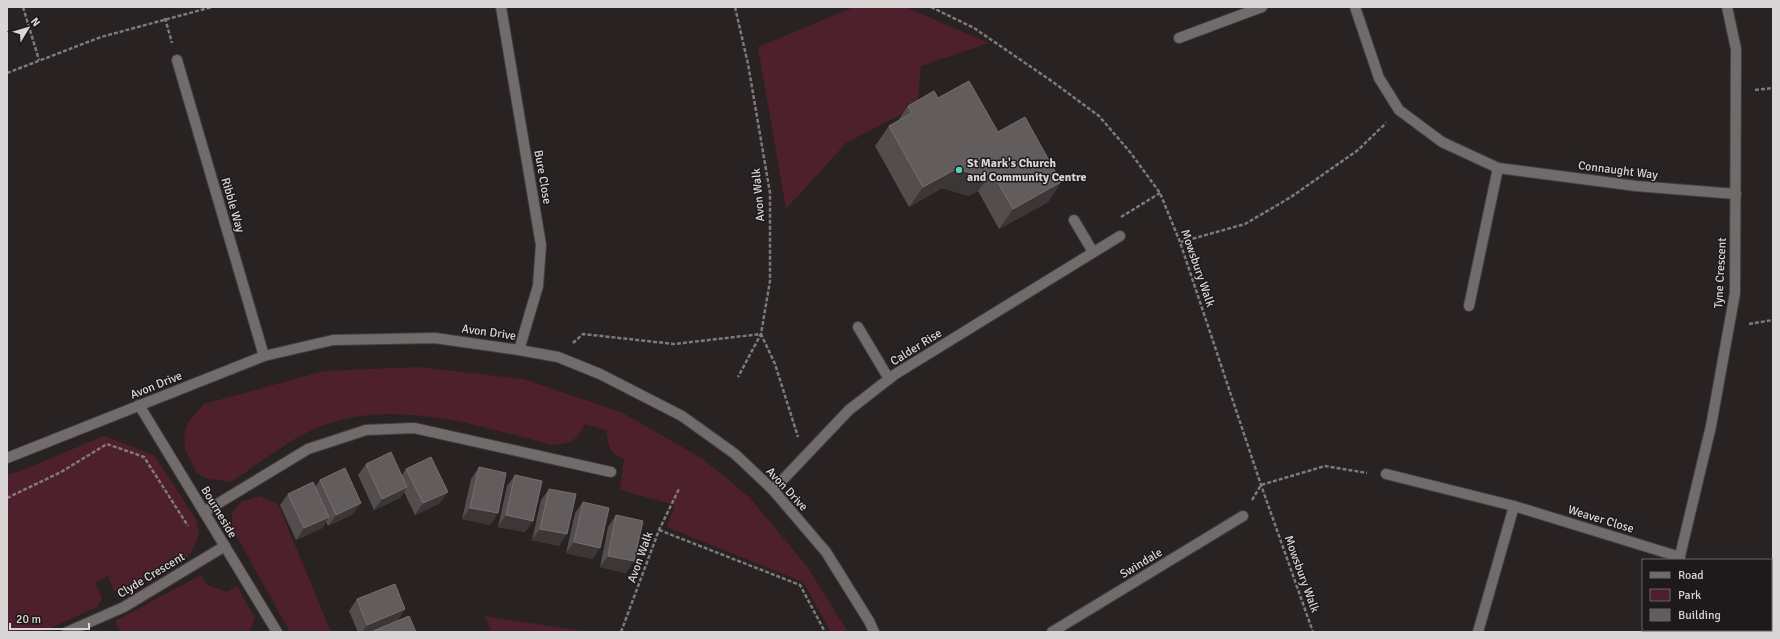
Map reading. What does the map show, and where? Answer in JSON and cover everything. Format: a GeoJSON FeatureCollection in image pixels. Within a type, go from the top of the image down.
{"type":"FeatureCollection","features":[{"type":"Feature","properties":{"kind":"street","name":"Bure Close"},"geometry":{"type":"LineString","coordinates":[[501,7],[541,245],[538,286],[519,350]]}},
{"type":"Feature","properties":{"kind":"street"},"geometry":{"type":"LineString","coordinates":[[1179,38],[1262,7]]}},
{"type":"Feature","properties":{"kind":"street","name":"Connaught Way"},"geometry":{"type":"LineString","coordinates":[[1356,7],[1379,78],[1399,110],[1442,142],[1498,168],[1636,186],[1736,194]]}},
{"type":"Feature","properties":{"kind":"street","name":"Tyne Crescent"},"geometry":{"type":"LineString","coordinates":[[1680,558],[1711,426],[1735,293],[1736,49],[1727,7]]}},
{"type":"Feature","properties":{"kind":"street","name":"Ribble Way"},"geometry":{"type":"LineString","coordinates":[[177,60],[264,356]]}},
{"type":"Feature","properties":{"kind":"street"},"geometry":{"type":"LineString","coordinates":[[1469,306],[1498,168]]}},
{"type":"Feature","properties":{"kind":"street"},"geometry":{"type":"LineString","coordinates":[[1074,220],[1093,252]]}},
{"type":"Feature","properties":{"kind":"street","name":"Calder Rise"},"geometry":{"type":"LineString","coordinates":[[772,490],[849,410],[889,379],[1120,236]]}},
{"type":"Feature","properties":{"kind":"street"},"geometry":{"type":"LineString","coordinates":[[858,327],[889,379]]}},
{"type":"Feature","properties":{"kind":"street","name":"Avon Drive"},"geometry":{"type":"LineString","coordinates":[[7,458],[264,356],[333,340],[435,338],[558,357],[600,374],[682,416],[735,454],[772,490],[826,552],[869,620],[874,632]]}},
{"type":"Feature","properties":{"kind":"street","name":"Bourneside"},"geometry":{"type":"LineString","coordinates":[[139,405],[277,632]]}},
{"type":"Feature","properties":{"kind":"street"},"geometry":{"type":"LineString","coordinates":[[204,512],[308,449],[366,430],[414,428],[611,472]]}},
{"type":"Feature","properties":{"kind":"street","name":"Weaver Close"},"geometry":{"type":"LineString","coordinates":[[1386,474],[1514,506],[1680,558]]}},
{"type":"Feature","properties":{"kind":"street"},"geometry":{"type":"LineString","coordinates":[[1478,632],[1514,506]]}},
{"type":"Feature","properties":{"kind":"street","name":"Swindale"},"geometry":{"type":"LineString","coordinates":[[1052,632],[1243,516]]}},
{"type":"Feature","properties":{"kind":"street","name":"Clyde Crescent"},"geometry":{"type":"LineString","coordinates":[[67,632],[124,607],[225,546]]}},
{"type":"Feature","properties":{"kind":"path"},"geometry":{"type":"LineString","coordinates":[[23,7],[39,60]]}},
{"type":"Feature","properties":{"kind":"path"},"geometry":{"type":"LineString","coordinates":[[7,73],[101,37],[165,18],[212,7]]}},
{"type":"Feature","properties":{"kind":"path","name":"Avon Walk"},"geometry":{"type":"LineString","coordinates":[[735,7],[748,64],[770,193],[770,281],[761,334],[738,377]]}},
{"type":"Feature","properties":{"kind":"path","name":"Mowsbury Walk"},"geometry":{"type":"LineString","coordinates":[[932,7],[974,28],[1053,82],[1099,116],[1130,152],[1160,193],[1180,242],[1261,485],[1313,632]]}},
{"type":"Feature","properties":{"kind":"path"},"geometry":{"type":"LineString","coordinates":[[165,18],[177,60]]}},
{"type":"Feature","properties":{"kind":"path"},"geometry":{"type":"LineString","coordinates":[[1180,242],[1245,224],[1291,197],[1358,150],[1399,110]]}},
{"type":"Feature","properties":{"kind":"path"},"geometry":{"type":"LineString","coordinates":[[1120,236],[1121,217],[1160,193]]}},
{"type":"Feature","properties":{"kind":"path"},"geometry":{"type":"LineString","coordinates":[[1729,328],[1773,320]]}},
{"type":"Feature","properties":{"kind":"path"},"geometry":{"type":"LineString","coordinates":[[558,357],[583,334],[674,344],[761,334],[776,364],[798,437],[808,452]]}},
{"type":"Feature","properties":{"kind":"path"},"geometry":{"type":"LineString","coordinates":[[7,498],[61,472],[107,444],[144,457],[191,530]]}},
{"type":"Feature","properties":{"kind":"path"},"geometry":{"type":"LineString","coordinates":[[1243,516],[1261,485],[1325,466],[1386,474]]}},
{"type":"Feature","properties":{"kind":"path","name":"Avon Walk"},"geometry":{"type":"LineString","coordinates":[[621,632],[659,530],[679,489]]}},
{"type":"Feature","properties":{"kind":"path"},"geometry":{"type":"LineString","coordinates":[[659,530],[800,585],[825,632]]}},
{"type":"Feature","properties":{"kind":"green space"},"geometry":{"type":"Polygon","coordinates":[[[854,7],[906,7],[989,43],[921,66],[917,106],[846,143],[786,209],[758,47],[854,7]]]}},
{"type":"Feature","properties":{"kind":"green space"},"geometry":{"type":"Polygon","coordinates":[[[417,367],[524,379],[623,413],[703,459],[749,497],[806,565],[848,632],[831,632],[803,582],[667,527],[675,505],[620,490],[624,459],[615,454],[610,448],[606,430],[585,424],[576,438],[570,442],[553,445],[497,430],[439,418],[381,414],[352,417],[311,430],[276,451],[231,482],[205,478],[196,472],[185,449],[184,436],[188,422],[204,404],[324,371],[417,367]]]}},
{"type":"Feature","properties":{"kind":"green space"},"geometry":{"type":"Polygon","coordinates":[[[104,436],[154,455],[196,519],[199,535],[192,551],[184,561],[124,593],[114,591],[108,576],[95,582],[102,599],[97,607],[42,632],[7,632],[7,475],[18,472],[104,436]]]}},
{"type":"Feature","properties":{"kind":"green space"},"geometry":{"type":"Polygon","coordinates":[[[260,496],[278,504],[331,632],[290,632],[232,528],[232,512],[241,502],[260,496]]]}},
{"type":"Feature","properties":{"kind":"green space"},"geometry":{"type":"Polygon","coordinates":[[[201,575],[207,585],[227,592],[237,586],[255,618],[249,632],[120,632],[115,621],[201,575]]]}},
{"type":"Feature","properties":{"kind":"green space"},"geometry":{"type":"Polygon","coordinates":[[[485,616],[588,632],[492,632],[485,616]]]}},
{"type":"Feature","properties":{"kind":"building","name":"St Mark's Church and Community Centre"},"geometry":{"type":"Polygon","coordinates":[[[969,81],[998,132],[1025,117],[1061,182],[1013,209],[992,172],[983,176],[956,169],[923,187],[889,126],[912,113],[908,106],[934,91],[938,98],[969,81]]]}},
{"type":"Feature","properties":{"kind":"building"},"geometry":{"type":"Polygon","coordinates":[[[391,452],[407,487],[382,499],[366,464],[391,452]]]}},
{"type":"Feature","properties":{"kind":"building"},"geometry":{"type":"Polygon","coordinates":[[[431,457],[448,492],[423,503],[406,469],[431,457]]]}},
{"type":"Feature","properties":{"kind":"building"},"geometry":{"type":"Polygon","coordinates":[[[479,467],[506,473],[498,513],[470,508],[479,467]]]}},
{"type":"Feature","properties":{"kind":"building"},"geometry":{"type":"Polygon","coordinates":[[[345,468],[361,503],[336,515],[320,480],[345,468]]]}},
{"type":"Feature","properties":{"kind":"building"},"geometry":{"type":"Polygon","coordinates":[[[515,475],[542,481],[533,521],[506,515],[515,475]]]}},
{"type":"Feature","properties":{"kind":"building"},"geometry":{"type":"Polygon","coordinates":[[[313,482],[329,517],[304,528],[288,494],[313,482]]]}},
{"type":"Feature","properties":{"kind":"building"},"geometry":{"type":"Polygon","coordinates":[[[549,489],[576,494],[567,534],[540,529],[549,489]]]}},
{"type":"Feature","properties":{"kind":"building"},"geometry":{"type":"Polygon","coordinates":[[[583,502],[609,508],[600,548],[574,542],[583,502]]]}},
{"type":"Feature","properties":{"kind":"building"},"geometry":{"type":"Polygon","coordinates":[[[616,515],[643,521],[634,561],[608,556],[616,515]]]}},
{"type":"Feature","properties":{"kind":"building"},"geometry":{"type":"Polygon","coordinates":[[[395,584],[405,609],[367,625],[357,599],[395,584]]]}},
{"type":"Feature","properties":{"kind":"building"},"geometry":{"type":"Polygon","coordinates":[[[409,616],[416,632],[371,632],[409,616]]]}},
{"type":"Feature","properties":{"kind":"place","name":"St Mark's Church and Community Centre"},"geometry":{"type":"Point","coordinates":[959,170]}}]}
